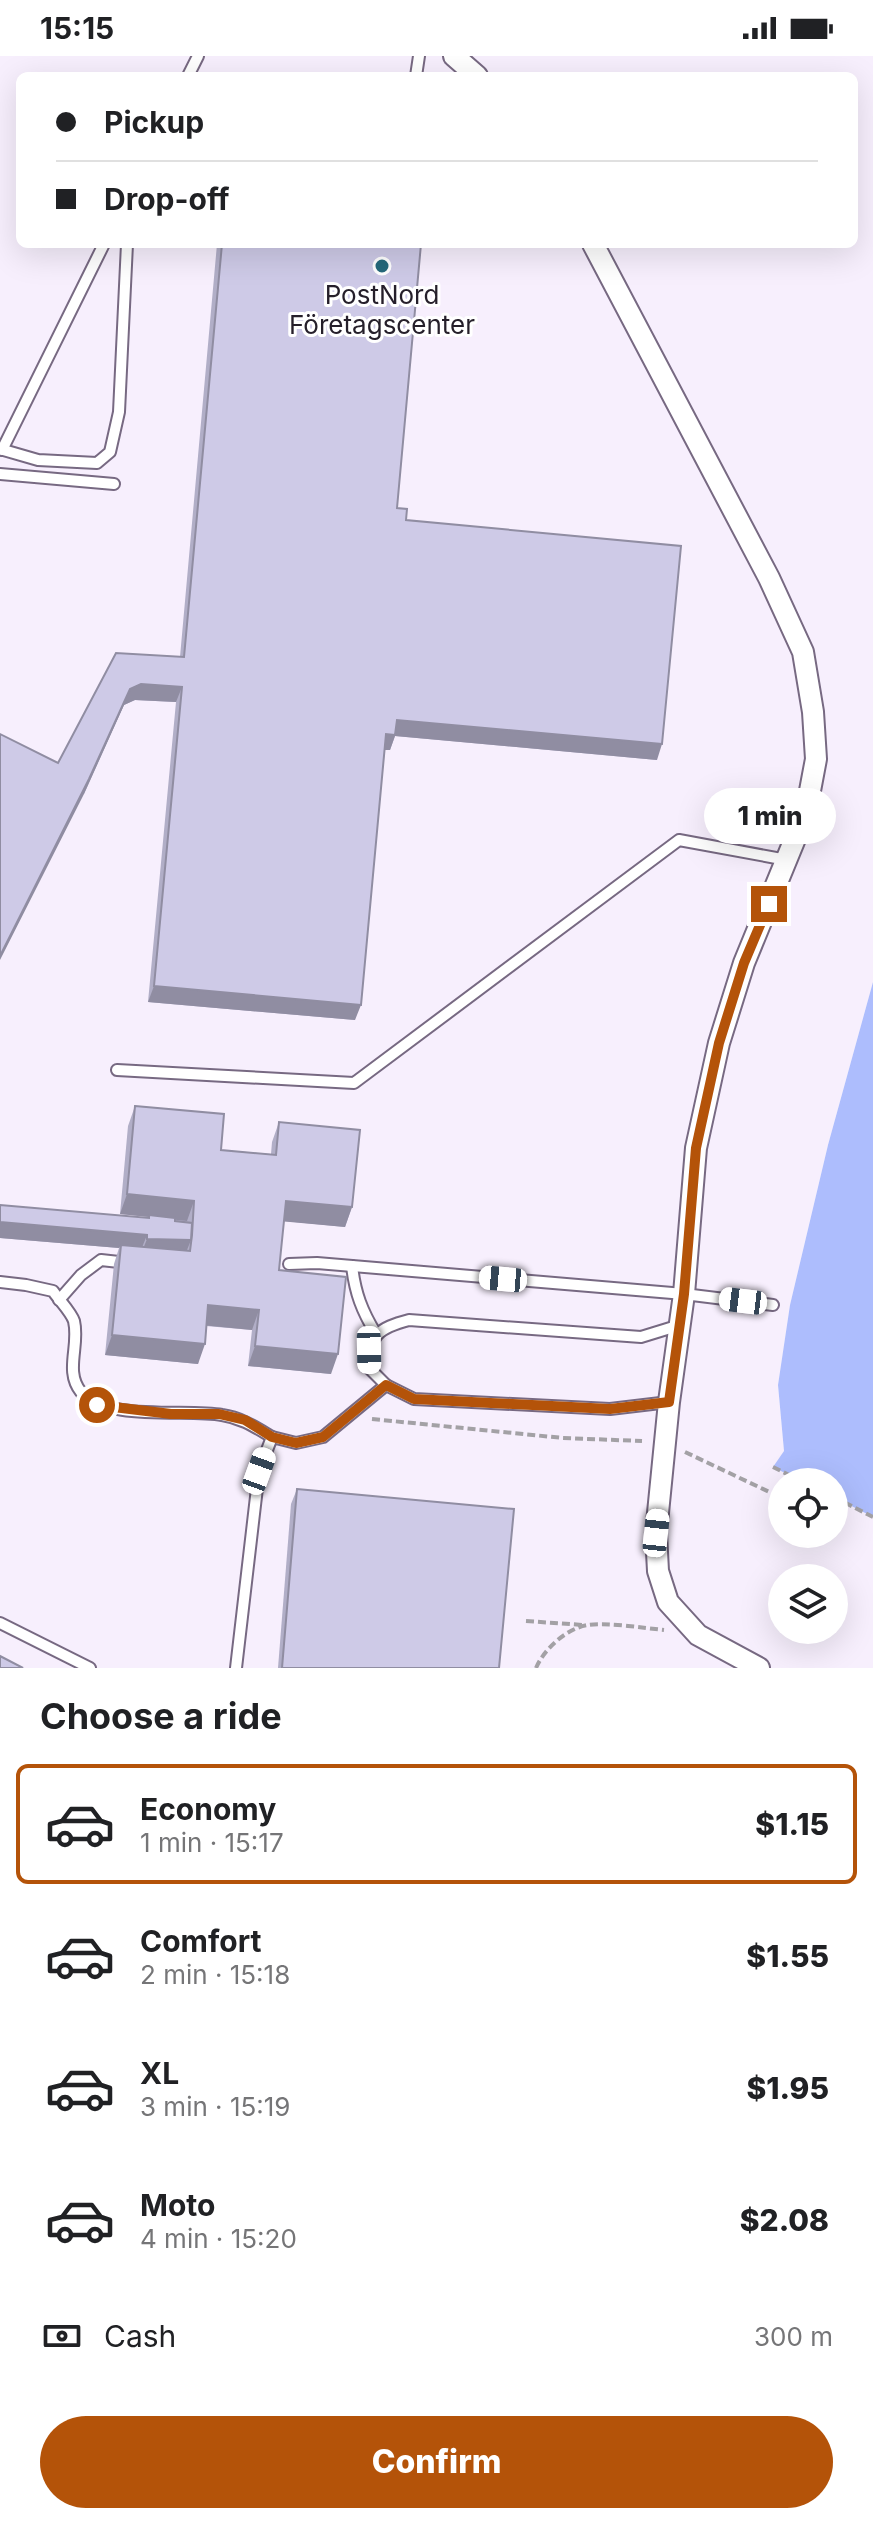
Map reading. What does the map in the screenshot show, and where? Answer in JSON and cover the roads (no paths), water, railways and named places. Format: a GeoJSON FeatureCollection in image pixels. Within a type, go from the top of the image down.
{"type":"FeatureCollection","features":[{"type":"Feature","properties":{"kind":"street"},"geometry":{"type":"LineString","coordinates":[[454,56],[472,72]]}},
{"type":"Feature","properties":{"kind":"street"},"geometry":{"type":"LineString","coordinates":[[595,248],[769,578],[803,652],[813,712],[816,759],[806,812],[744,963],[719,1043],[696,1148],[684,1294],[656,1533],[658,1571],[668,1602],[698,1635],[759,1668]]}},
{"type":"Feature","properties":{"kind":"lane"},"geometry":{"type":"LineString","coordinates":[[102,248],[1,450],[38,460],[97,463],[110,452],[119,412],[127,248]]}},
{"type":"Feature","properties":{"kind":"lane"},"geometry":{"type":"LineString","coordinates":[[0,474],[114,484]]}},
{"type":"Feature","properties":{"kind":"lane"},"geometry":{"type":"LineString","coordinates":[[117,1070],[354,1083],[679,840],[787,860]]}},
{"type":"Feature","properties":{"kind":"lane"},"geometry":{"type":"LineString","coordinates":[[59,1300],[81,1275],[101,1260],[140,1264]]}},
{"type":"Feature","properties":{"kind":"lane"},"geometry":{"type":"LineString","coordinates":[[289,1264],[352,1266],[684,1294],[773,1305]]}},
{"type":"Feature","properties":{"kind":"lane"},"geometry":{"type":"LineString","coordinates":[[352,1266],[362,1312],[376,1334]]}},
{"type":"Feature","properties":{"kind":"lane"},"geometry":{"type":"LineString","coordinates":[[0,1282],[53,1291],[74,1320],[72,1379],[82,1395],[97,1405],[171,1414],[219,1414],[245,1420],[272,1437],[296,1443],[323,1437],[386,1385]]}},
{"type":"Feature","properties":{"kind":"lane"},"geometry":{"type":"LineString","coordinates":[[669,1402],[610,1409],[414,1399],[386,1385],[369,1368],[369,1350],[376,1334],[391,1325],[409,1320],[641,1337],[680,1324]]}},
{"type":"Feature","properties":{"kind":"lane"},"geometry":{"type":"LineString","coordinates":[[236,1668],[259,1471],[272,1437]]}},
{"type":"Feature","properties":{"kind":"lane"},"geometry":{"type":"LineString","coordinates":[[0,1623],[90,1668]]}},
{"type":"Feature","properties":{"kind":"water"},"geometry":{"type":"Polygon","coordinates":[[[873,982],[873,1517],[848,1504],[848,1468],[773,1467],[784,1451],[778,1385],[790,1305],[828,1145],[873,982]]]}},
{"type":"Feature","properties":{"kind":"place","name":"PostNord Företagscenter"},"geometry":{"type":"Point","coordinates":[382,266]}}]}
